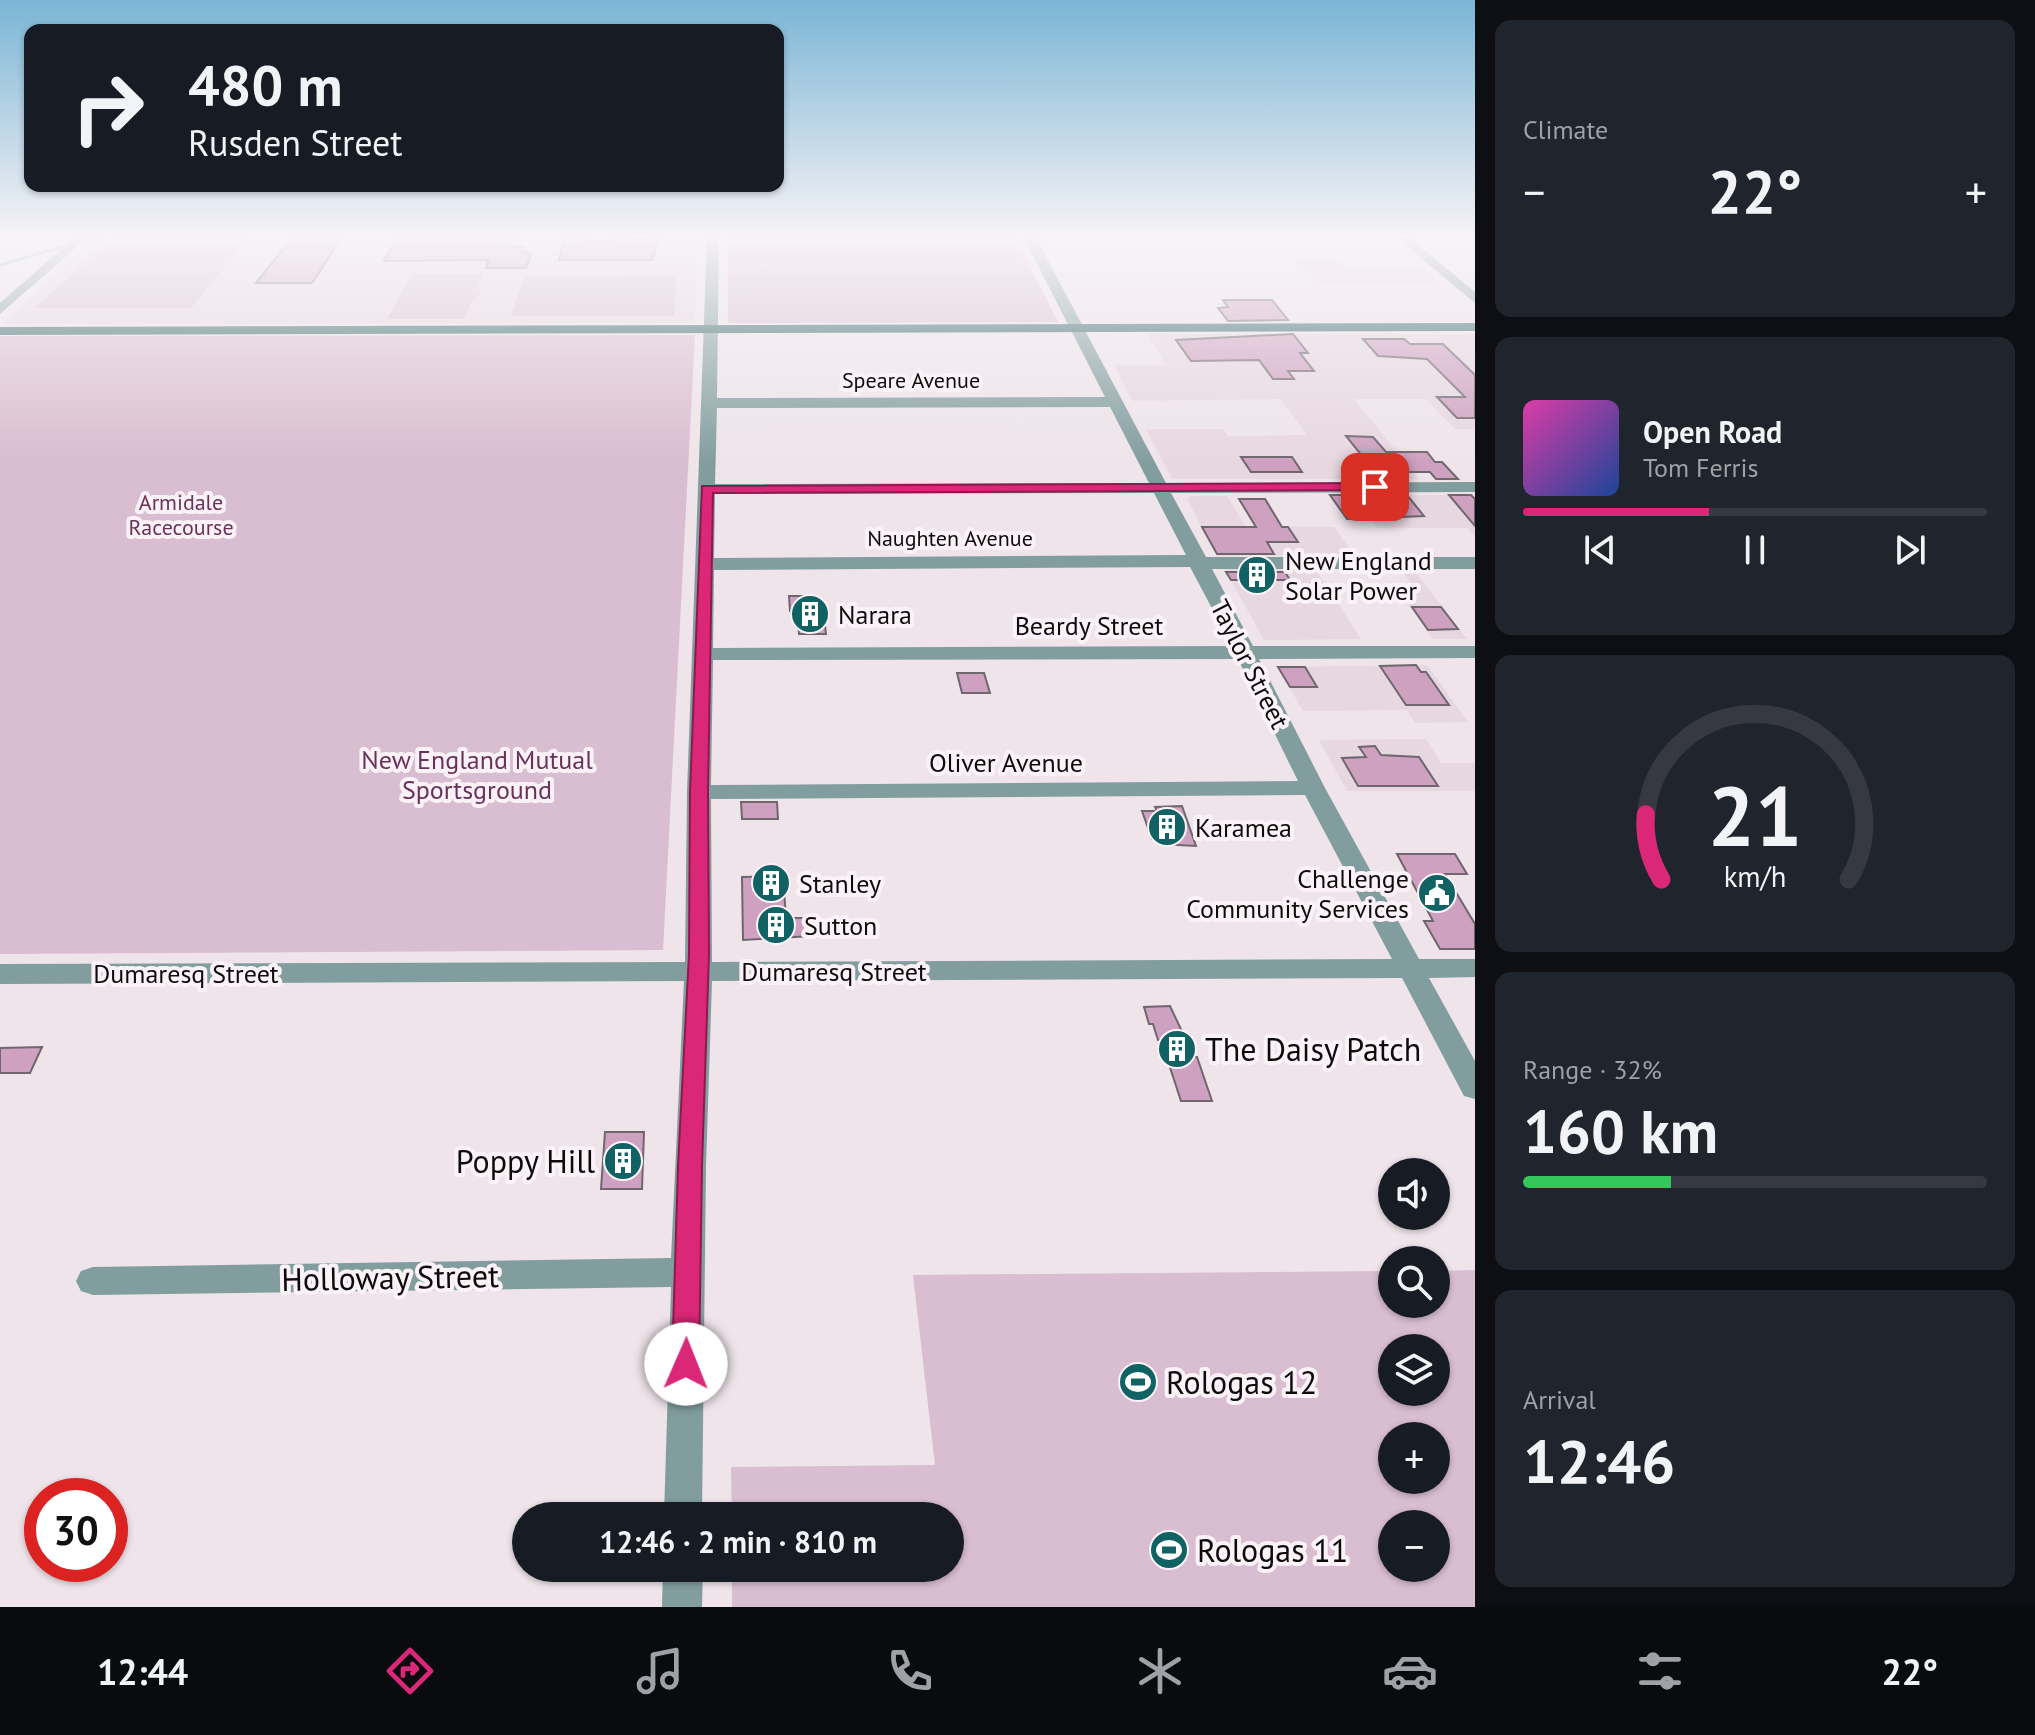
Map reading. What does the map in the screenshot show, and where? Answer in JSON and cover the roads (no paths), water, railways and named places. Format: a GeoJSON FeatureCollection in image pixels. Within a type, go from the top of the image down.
{"type":"FeatureCollection","features":[{"type":"Feature","properties":{"kind":"main road"},"geometry":{"type":"LineString","coordinates":[[0,331],[1475,327]]}},
{"type":"Feature","properties":{"kind":"street"},"geometry":{"type":"LineString","coordinates":[[683,1502],[711,313]]}},
{"type":"Feature","properties":{"kind":"street","name":"Taylor Street"},"geometry":{"type":"LineString","coordinates":[[1069,313],[1313,788],[1475,1088]]}},
{"type":"Feature","properties":{"kind":"street","name":"Speare Avenue"},"geometry":{"type":"LineString","coordinates":[[709,403],[1113,402]]}},
{"type":"Feature","properties":{"kind":"street"},"geometry":{"type":"LineString","coordinates":[[707,489],[1475,487]]}},
{"type":"Feature","properties":{"kind":"street","name":"Naughten Avenue"},"geometry":{"type":"LineString","coordinates":[[705,564],[1475,563]]}},
{"type":"Feature","properties":{"kind":"street","name":"Beardy Street"},"geometry":{"type":"LineString","coordinates":[[702,654],[1475,652]]}},
{"type":"Feature","properties":{"kind":"street","name":"Oliver Avenue"},"geometry":{"type":"LineString","coordinates":[[699,792],[1313,788]]}},
{"type":"Feature","properties":{"kind":"street","name":"Dumaresq Street"},"geometry":{"type":"LineString","coordinates":[[0,974],[1475,968]]}},
{"type":"Feature","properties":{"kind":"street","name":"Holloway Street"},"geometry":{"type":"LineString","coordinates":[[93,1281],[687,1272]]}},
{"type":"Feature","properties":{"kind":"street"},"geometry":{"type":"LineString","coordinates":[[682,1607],[683,1582]]}},
{"type":"Feature","properties":{"kind":"place","name":"New England Solar Power"},"geometry":{"type":"Point","coordinates":[1257,575]}},
{"type":"Feature","properties":{"kind":"place","name":"Narara"},"geometry":{"type":"Point","coordinates":[810,614]}},
{"type":"Feature","properties":{"kind":"place","name":"Karamea"},"geometry":{"type":"Point","coordinates":[1167,827]}},
{"type":"Feature","properties":{"kind":"place","name":"Stanley"},"geometry":{"type":"Point","coordinates":[771,883]}},
{"type":"Feature","properties":{"kind":"place","name":"Challenge Community Services"},"geometry":{"type":"Point","coordinates":[1437,893]}},
{"type":"Feature","properties":{"kind":"place","name":"Sutton"},"geometry":{"type":"Point","coordinates":[776,925]}},
{"type":"Feature","properties":{"kind":"place","name":"The Daisy Patch"},"geometry":{"type":"Point","coordinates":[1177,1049]}},
{"type":"Feature","properties":{"kind":"place","name":"Poppy Hill"},"geometry":{"type":"Point","coordinates":[623,1161]}},
{"type":"Feature","properties":{"kind":"place","name":"Rologas 12"},"geometry":{"type":"Point","coordinates":[1138,1382]}},
{"type":"Feature","properties":{"kind":"place","name":"Rologas 11"},"geometry":{"type":"Point","coordinates":[1169,1550]}},
{"type":"Feature","properties":{"kind":"park label","name":"Armidale Racecourse"},"geometry":{"type":"Point","coordinates":[181,514]}},
{"type":"Feature","properties":{"kind":"park label","name":"New England Mutual Sportsground"},"geometry":{"type":"Point","coordinates":[477,774]}}]}
